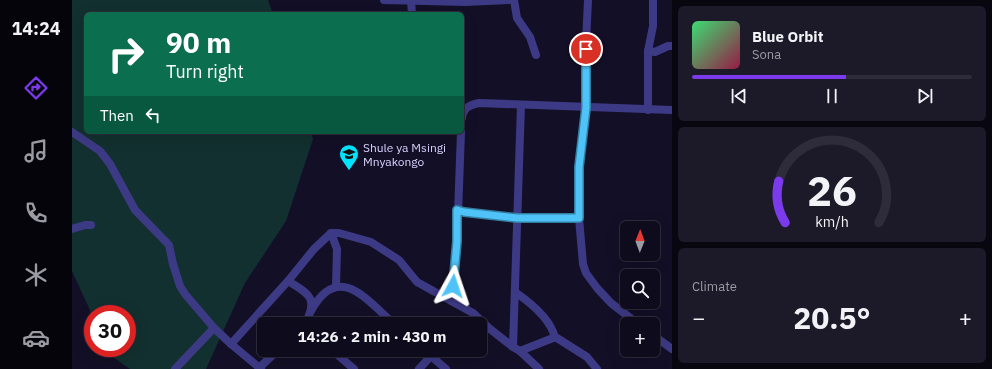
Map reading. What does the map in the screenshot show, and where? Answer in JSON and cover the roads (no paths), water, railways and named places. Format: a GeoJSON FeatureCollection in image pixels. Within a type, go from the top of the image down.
{"type":"FeatureCollection","features":[{"type":"Feature","properties":{"kind":"street"},"geometry":{"type":"LineString","coordinates":[[384,0],[465,2],[509,0]]}},
{"type":"Feature","properties":{"kind":"street"},"geometry":{"type":"LineString","coordinates":[[514,0],[517,18],[528,33],[536,55]]}},
{"type":"Feature","properties":{"kind":"street"},"geometry":{"type":"LineString","coordinates":[[588,0],[585,64],[586,108],[579,167],[579,218],[583,264],[586,273],[597,288],[611,303],[629,317]]}},
{"type":"Feature","properties":{"kind":"street"},"geometry":{"type":"LineString","coordinates":[[648,110],[648,51],[653,26],[653,0]]}},
{"type":"Feature","properties":{"kind":"street"},"geometry":{"type":"LineString","coordinates":[[411,1],[412,12]]}},
{"type":"Feature","properties":{"kind":"street"},"geometry":{"type":"LineString","coordinates":[[648,51],[654,52],[668,46],[672,46]]}},
{"type":"Feature","properties":{"kind":"street"},"geometry":{"type":"LineString","coordinates":[[466,104],[479,103],[672,110]]}},
{"type":"Feature","properties":{"kind":"street"},"geometry":{"type":"LineString","coordinates":[[516,349],[515,292],[521,105]]}},
{"type":"Feature","properties":{"kind":"street"},"geometry":{"type":"LineString","coordinates":[[72,132],[100,151],[110,164],[135,210],[169,245],[180,286],[214,328],[260,368],[271,357]]}},
{"type":"Feature","properties":{"kind":"street"},"geometry":{"type":"LineString","coordinates":[[452,301],[457,241],[461,134]]}},
{"type":"Feature","properties":{"kind":"street"},"geometry":{"type":"LineString","coordinates":[[457,210],[517,218],[579,218]]}},
{"type":"Feature","properties":{"kind":"street"},"geometry":{"type":"LineString","coordinates":[[72,230],[85,225],[91,225]]}},
{"type":"Feature","properties":{"kind":"street"},"geometry":{"type":"LineString","coordinates":[[231,344],[288,281],[314,249],[331,233],[339,233],[371,242],[399,260],[418,282],[452,301],[454,304],[473,313],[539,369]]}},
{"type":"Feature","properties":{"kind":"street"},"geometry":{"type":"LineString","coordinates":[[331,233],[337,249],[336,286]]}},
{"type":"Feature","properties":{"kind":"street"},"geometry":{"type":"LineString","coordinates":[[288,281],[307,293],[311,298],[311,311]]}},
{"type":"Feature","properties":{"kind":"street"},"geometry":{"type":"LineString","coordinates":[[308,317],[315,304],[324,293],[336,286],[351,288],[386,317]]}},
{"type":"Feature","properties":{"kind":"street"},"geometry":{"type":"LineString","coordinates":[[515,292],[529,302],[552,328],[555,338]]}},
{"type":"Feature","properties":{"kind":"street"},"geometry":{"type":"LineString","coordinates":[[175,369],[214,328]]}},
{"type":"Feature","properties":{"kind":"street"},"geometry":{"type":"LineString","coordinates":[[516,349],[555,338],[587,357],[597,369]]}},
{"type":"Feature","properties":{"kind":"street"},"geometry":{"type":"LineString","coordinates":[[660,340],[672,349]]}},
{"type":"Feature","properties":{"kind":"street"},"geometry":{"type":"LineString","coordinates":[[340,357],[354,369]]}},
{"type":"Feature","properties":{"kind":"street"},"geometry":{"type":"LineString","coordinates":[[419,369],[425,357]]}},
{"type":"Feature","properties":{"kind":"street"},"geometry":{"type":"LineString","coordinates":[[432,357],[446,369]]}},
{"type":"Feature","properties":{"kind":"place","name":"Shule ya Msingi Mnyakongo"},"geometry":{"type":"Point","coordinates":[349,171]}}]}
